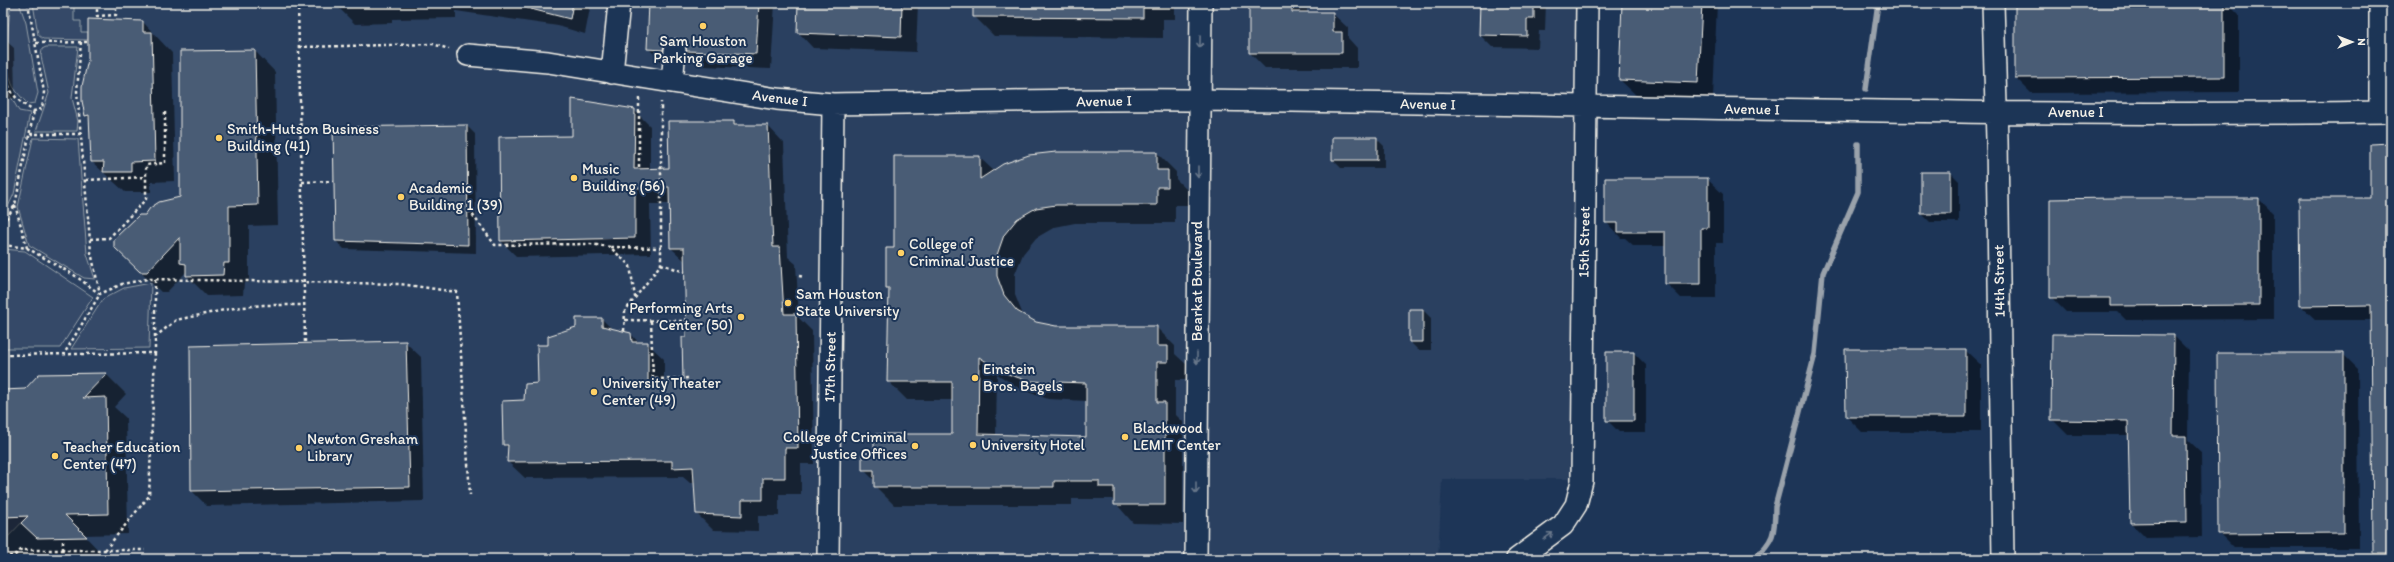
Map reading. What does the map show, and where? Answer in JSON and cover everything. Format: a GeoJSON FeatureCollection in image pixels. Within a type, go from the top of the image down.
{"type":"FeatureCollection","features":[{"type":"Feature","properties":{"kind":"street"},"geometry":{"type":"LineString","coordinates":[[612,73],[619,3]]}},
{"type":"Feature","properties":{"kind":"street","name":"Bearkat Boulevard"},"geometry":{"type":"LineString","coordinates":[[1196,559],[1201,3]]}},
{"type":"Feature","properties":{"kind":"street","name":"15th Street"},"geometry":{"type":"LineString","coordinates":[[1517,559],[1563,525],[1576,505],[1582,481],[1587,3]]}},
{"type":"Feature","properties":{"kind":"street","name":"14th Street"},"geometry":{"type":"LineString","coordinates":[[1993,3],[2003,559]]}},
{"type":"Feature","properties":{"kind":"street"},"geometry":{"type":"LineString","coordinates":[[2380,3],[2386,112]]}},
{"type":"Feature","properties":{"kind":"street"},"geometry":{"type":"LineString","coordinates":[[672,82],[675,50]]}},
{"type":"Feature","properties":{"kind":"street","name":"Avenue I"},"geometry":{"type":"LineString","coordinates":[[468,55],[548,62],[777,100],[832,104],[1199,100],[1996,112],[2386,112]]}},
{"type":"Feature","properties":{"kind":"street","name":"17th Street"},"geometry":{"type":"LineString","coordinates":[[828,559],[832,104]]}},
{"type":"Feature","properties":{"kind":"path"},"geometry":{"type":"LineString","coordinates":[[3,9],[5,3]]}},
{"type":"Feature","properties":{"kind":"path"},"geometry":{"type":"LineString","coordinates":[[28,3],[44,92],[42,109],[34,112]]}},
{"type":"Feature","properties":{"kind":"path"},"geometry":{"type":"LineString","coordinates":[[97,3],[97,16],[116,15],[116,3]]}},
{"type":"Feature","properties":{"kind":"path"},"geometry":{"type":"LineString","coordinates":[[298,3],[305,342]]}},
{"type":"Feature","properties":{"kind":"path"},"geometry":{"type":"LineString","coordinates":[[81,42],[77,91],[82,134],[90,239],[100,294]]}},
{"type":"Feature","properties":{"kind":"path"},"geometry":{"type":"LineString","coordinates":[[36,43],[88,42]]}},
{"type":"Feature","properties":{"kind":"path"},"geometry":{"type":"LineString","coordinates":[[299,47],[433,44],[468,55]]}},
{"type":"Feature","properties":{"kind":"path"},"geometry":{"type":"LineString","coordinates":[[3,62],[6,82],[19,102],[34,112]]}},
{"type":"Feature","properties":{"kind":"path"},"geometry":{"type":"LineString","coordinates":[[638,98],[639,169]]}},
{"type":"Feature","properties":{"kind":"path"},"geometry":{"type":"LineString","coordinates":[[624,332],[625,311],[660,264],[661,102]]}},
{"type":"Feature","properties":{"kind":"path"},"geometry":{"type":"LineString","coordinates":[[90,239],[109,238],[146,198],[146,165],[165,163],[165,110]]}},
{"type":"Feature","properties":{"kind":"path"},"geometry":{"type":"LineString","coordinates":[[3,224],[15,205],[34,112]]}},
{"type":"Feature","properties":{"kind":"path"},"geometry":{"type":"LineString","coordinates":[[30,134],[82,134]]}},
{"type":"Feature","properties":{"kind":"path"},"geometry":{"type":"LineString","coordinates":[[86,180],[146,177]]}},
{"type":"Feature","properties":{"kind":"path"},"geometry":{"type":"LineString","coordinates":[[302,182],[334,181]]}},
{"type":"Feature","properties":{"kind":"path"},"geometry":{"type":"LineString","coordinates":[[15,205],[27,248]]}},
{"type":"Feature","properties":{"kind":"path"},"geometry":{"type":"LineString","coordinates":[[469,210],[496,245],[590,244],[660,248]]}},
{"type":"Feature","properties":{"kind":"path"},"geometry":{"type":"LineString","coordinates":[[3,245],[27,248],[74,275],[100,294]]}},
{"type":"Feature","properties":{"kind":"path"},"geometry":{"type":"LineString","coordinates":[[610,246],[630,266],[635,297]]}},
{"type":"Feature","properties":{"kind":"path"},"geometry":{"type":"LineString","coordinates":[[660,264],[685,272]]}},
{"type":"Feature","properties":{"kind":"path"},"geometry":{"type":"LineString","coordinates":[[799,276],[804,277]]}},
{"type":"Feature","properties":{"kind":"path"},"geometry":{"type":"LineString","coordinates":[[64,354],[100,294],[122,284],[147,279],[400,284],[457,292],[470,495]]}},
{"type":"Feature","properties":{"kind":"path"},"geometry":{"type":"LineString","coordinates":[[105,550],[149,496],[154,353],[154,280]]}},
{"type":"Feature","properties":{"kind":"path"},"geometry":{"type":"LineString","coordinates":[[154,338],[176,320],[234,308],[264,305],[304,305]]}},
{"type":"Feature","properties":{"kind":"path"},"geometry":{"type":"LineString","coordinates":[[625,320],[686,321]]}},
{"type":"Feature","properties":{"kind":"path"},"geometry":{"type":"LineString","coordinates":[[652,320],[653,379],[690,378]]}},
{"type":"Feature","properties":{"kind":"path"},"geometry":{"type":"LineString","coordinates":[[3,355],[154,353]]}},
{"type":"Feature","properties":{"kind":"path"},"geometry":{"type":"LineString","coordinates":[[63,537],[63,550]]}},
{"type":"Feature","properties":{"kind":"path"},"geometry":{"type":"LineString","coordinates":[[3,556],[14,556],[21,550],[145,550]]}},
{"type":"Feature","properties":{"kind":"shaded area","name":"Sam Houston State University"},"geometry":{"type":"Polygon","coordinates":[[[3,3],[1577,3],[1571,479],[1442,479],[1438,559],[3,559],[3,3]]]}},
{"type":"Feature","properties":{"kind":"shaded area"},"geometry":{"type":"Polygon","coordinates":[[[11,3],[19,3],[26,23],[38,93],[35,103],[28,104],[21,97],[13,87],[10,76],[7,44],[11,3]]]}},
{"type":"Feature","properties":{"kind":"shaded area"},"geometry":{"type":"Polygon","coordinates":[[[33,3],[74,3],[74,21],[81,21],[81,32],[88,32],[88,40],[43,39],[38,35],[33,3]]]}},
{"type":"Feature","properties":{"kind":"shaded area"},"geometry":{"type":"Polygon","coordinates":[[[46,47],[78,47],[72,98],[78,121],[77,131],[36,131],[49,93],[41,56],[42,49],[46,47]]]}},
{"type":"Feature","properties":{"kind":"shaded area"},"geometry":{"type":"Polygon","coordinates":[[[3,83],[19,111],[30,113],[14,194],[3,217],[3,83]]]}},
{"type":"Feature","properties":{"kind":"shaded area"},"geometry":{"type":"Polygon","coordinates":[[[33,138],[78,139],[87,254],[95,279],[84,278],[29,245],[18,207],[33,138]]]}},
{"type":"Feature","properties":{"kind":"shaded area"},"geometry":{"type":"Polygon","coordinates":[[[3,249],[25,251],[93,297],[60,348],[3,348],[3,249]]]}},
{"type":"Feature","properties":{"kind":"shaded area"},"geometry":{"type":"Polygon","coordinates":[[[151,283],[149,348],[71,349],[103,299],[124,288],[151,283]]]}},
{"type":"Feature","properties":{"kind":"shaded area"},"geometry":{"type":"Polygon","coordinates":[[[28,516],[3,542],[3,517],[28,516]]]}},
{"type":"Feature","properties":{"kind":"building"},"geometry":{"type":"Polygon","coordinates":[[[528,3],[573,3],[570,19],[527,8],[528,3]]]}},
{"type":"Feature","properties":{"kind":"building","name":"Sam Houston Parking Garage"},"geometry":{"type":"Polygon","coordinates":[[[649,3],[759,3],[756,54],[687,51],[682,40],[676,38],[665,43],[663,50],[647,49],[649,3]]]}},
{"type":"Feature","properties":{"kind":"building"},"geometry":{"type":"Polygon","coordinates":[[[798,3],[902,3],[901,37],[797,33],[798,3]]]}},
{"type":"Feature","properties":{"kind":"building"},"geometry":{"type":"Polygon","coordinates":[[[973,3],[1143,3],[1143,18],[973,17],[973,3]]]}},
{"type":"Feature","properties":{"kind":"building"},"geometry":{"type":"Polygon","coordinates":[[[1249,3],[1292,3],[1292,12],[1333,12],[1333,32],[1342,32],[1342,53],[1249,53],[1249,3]]]}},
{"type":"Feature","properties":{"kind":"building"},"geometry":{"type":"Polygon","coordinates":[[[1480,3],[1534,3],[1534,19],[1527,19],[1527,36],[1479,35],[1480,3]]]}},
{"type":"Feature","properties":{"kind":"building"},"geometry":{"type":"Polygon","coordinates":[[[1622,3],[1702,3],[1698,83],[1619,80],[1622,3]]]}},
{"type":"Feature","properties":{"kind":"building"},"geometry":{"type":"Polygon","coordinates":[[[2015,3],[2224,3],[2224,77],[2015,78],[2015,3]]]}},
{"type":"Feature","properties":{"kind":"building"},"geometry":{"type":"Polygon","coordinates":[[[88,19],[143,21],[143,32],[152,32],[155,161],[131,162],[131,172],[103,172],[104,162],[91,162],[89,115],[85,116],[82,101],[82,86],[88,60],[88,19]]]}},
{"type":"Feature","properties":{"kind":"building","name":"Smith-Hutson Business Building (41)"},"geometry":{"type":"Polygon","coordinates":[[[255,50],[258,205],[229,206],[229,263],[224,263],[223,275],[186,276],[186,264],[180,263],[180,237],[147,272],[140,272],[114,247],[114,239],[139,215],[145,215],[150,208],[159,202],[180,197],[180,51],[255,50]]]}},
{"type":"Feature","properties":{"kind":"building"},"geometry":{"type":"Polygon","coordinates":[[[572,99],[635,109],[634,169],[669,168],[668,121],[734,121],[734,125],[768,125],[773,247],[780,247],[784,314],[796,314],[798,448],[785,448],[785,478],[763,478],[763,500],[742,500],[742,516],[696,514],[693,467],[672,468],[672,461],[507,462],[508,445],[503,445],[502,401],[524,400],[525,384],[538,383],[537,345],[548,345],[548,336],[576,327],[576,318],[602,318],[602,326],[631,333],[632,342],[648,342],[648,383],[683,381],[682,337],[686,337],[684,248],[670,248],[669,187],[635,188],[635,238],[500,241],[499,137],[572,136],[572,99]]]}},
{"type":"Feature","properties":{"kind":"building","name":"Academic Building 1 (39)"},"geometry":{"type":"Polygon","coordinates":[[[467,125],[468,245],[335,241],[333,127],[467,125]]]}},
{"type":"Feature","properties":{"kind":"building"},"geometry":{"type":"Polygon","coordinates":[[[1332,137],[1377,137],[1377,160],[1332,160],[1332,137]]]}},
{"type":"Feature","properties":{"kind":"building"},"geometry":{"type":"Polygon","coordinates":[[[2391,143],[2391,553],[2373,553],[2371,305],[2300,306],[2299,198],[2370,198],[2370,144],[2391,143]]]}},
{"type":"Feature","properties":{"kind":"building"},"geometry":{"type":"Polygon","coordinates":[[[1056,152],[1157,152],[1157,170],[1168,170],[1168,187],[1157,187],[1157,205],[1056,205],[1036,208],[1017,219],[1004,235],[997,255],[997,276],[1004,295],[1017,311],[1036,322],[1056,326],[1157,326],[1157,346],[1168,346],[1168,362],[1157,362],[1157,402],[1165,402],[1165,505],[1114,505],[1114,487],[1099,487],[1099,481],[1054,481],[1054,487],[874,487],[874,470],[862,470],[862,453],[874,453],[874,434],[952,434],[952,382],[887,382],[889,288],[886,288],[886,248],[894,248],[894,156],[980,156],[980,179],[1003,164],[1029,155],[1056,152]],[[979,357],[978,434],[1086,437],[1086,383],[1028,381],[1002,372],[979,357]]]}},
{"type":"Feature","properties":{"kind":"building"},"geometry":{"type":"Polygon","coordinates":[[[1921,172],[1951,172],[1951,214],[1921,214],[1921,172]]]}},
{"type":"Feature","properties":{"kind":"building"},"geometry":{"type":"Polygon","coordinates":[[[1605,178],[1708,178],[1708,228],[1701,228],[1701,284],[1665,284],[1665,232],[1618,232],[1618,223],[1605,223],[1605,178]]]}},
{"type":"Feature","properties":{"kind":"building"},"geometry":{"type":"Polygon","coordinates":[[[2259,198],[2259,305],[2111,306],[2111,298],[2050,298],[2050,199],[2259,198]]]}},
{"type":"Feature","properties":{"kind":"building"},"geometry":{"type":"Polygon","coordinates":[[[1409,309],[1423,309],[1423,342],[1409,342],[1409,309]]]}},
{"type":"Feature","properties":{"kind":"building"},"geometry":{"type":"Polygon","coordinates":[[[2052,334],[2174,335],[2173,436],[2186,436],[2187,522],[2130,523],[2128,421],[2051,420],[2052,334]]]}},
{"type":"Feature","properties":{"kind":"building","name":"Newton Gresham Library"},"geometry":{"type":"Polygon","coordinates":[[[406,341],[410,487],[191,491],[190,346],[406,341]]]}},
{"type":"Feature","properties":{"kind":"building"},"geometry":{"type":"Polygon","coordinates":[[[1845,349],[1966,349],[1966,417],[1846,417],[1845,349]]]}},
{"type":"Feature","properties":{"kind":"building"},"geometry":{"type":"Polygon","coordinates":[[[1606,352],[1634,352],[1634,421],[1606,421],[1606,352]]]}},
{"type":"Feature","properties":{"kind":"building"},"geometry":{"type":"Polygon","coordinates":[[[2217,353],[2344,353],[2344,533],[2218,534],[2217,353]]]}},
{"type":"Feature","properties":{"kind":"building","name":"Teacher Education Center (47)"},"geometry":{"type":"Polygon","coordinates":[[[107,373],[83,398],[106,397],[108,514],[65,515],[87,537],[37,538],[21,523],[28,516],[3,517],[3,390],[25,389],[39,374],[107,373]]]}},
{"type":"Feature","properties":{"kind":"waterway"},"geometry":{"type":"LineString","coordinates":[[1866,89],[1878,3]]}},
{"type":"Feature","properties":{"kind":"waterway"},"geometry":{"type":"LineString","coordinates":[[1754,559],[1766,547],[1774,530],[1775,507],[1815,354],[1823,273],[1858,192],[1858,144]]}},
{"type":"Feature","properties":{"kind":"place","name":"Sam Houston Parking Garage"},"geometry":{"type":"Point","coordinates":[703,26]}},
{"type":"Feature","properties":{"kind":"place","name":"Smith-Hutson Business Building (41)"},"geometry":{"type":"Point","coordinates":[219,138]}},
{"type":"Feature","properties":{"kind":"place","name":"Music Building (56)"},"geometry":{"type":"Point","coordinates":[574,178]}},
{"type":"Feature","properties":{"kind":"place","name":"Academic Building 1 (39)"},"geometry":{"type":"Point","coordinates":[401,197]}},
{"type":"Feature","properties":{"kind":"place","name":"College of Criminal Justice"},"geometry":{"type":"Point","coordinates":[901,253]}},
{"type":"Feature","properties":{"kind":"place","name":"Sam Houston State University"},"geometry":{"type":"Point","coordinates":[788,303]}},
{"type":"Feature","properties":{"kind":"place","name":"Performing Arts Center (50)"},"geometry":{"type":"Point","coordinates":[741,317]}},
{"type":"Feature","properties":{"kind":"place","name":"Einstein Bros. Bagels"},"geometry":{"type":"Point","coordinates":[975,378]}},
{"type":"Feature","properties":{"kind":"place","name":"University Theater Center (49)"},"geometry":{"type":"Point","coordinates":[594,392]}},
{"type":"Feature","properties":{"kind":"place","name":"Blackwood LEMIT Center"},"geometry":{"type":"Point","coordinates":[1125,437]}},
{"type":"Feature","properties":{"kind":"place","name":"University Hotel"},"geometry":{"type":"Point","coordinates":[973,445]}},
{"type":"Feature","properties":{"kind":"place","name":"College of Criminal Justice Offices"},"geometry":{"type":"Point","coordinates":[915,446]}},
{"type":"Feature","properties":{"kind":"place","name":"Newton Gresham Library"},"geometry":{"type":"Point","coordinates":[299,448]}},
{"type":"Feature","properties":{"kind":"place","name":"Teacher Education Center (47)"},"geometry":{"type":"Point","coordinates":[55,456]}}]}
